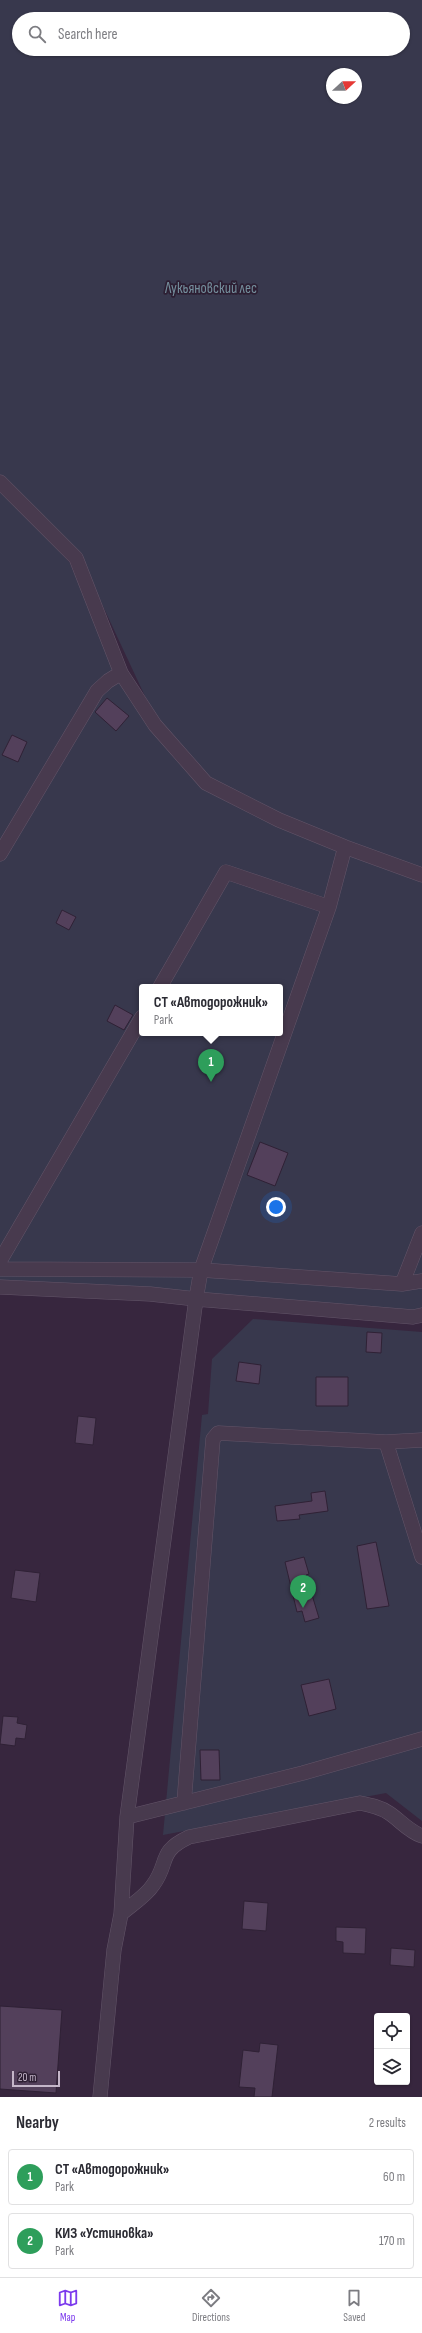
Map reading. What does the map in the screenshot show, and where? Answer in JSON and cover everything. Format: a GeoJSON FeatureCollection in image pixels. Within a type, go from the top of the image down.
{"type":"FeatureCollection","features":[{"type":"Feature","properties":{"kind":"street"},"geometry":{"type":"LineString","coordinates":[[0,482],[76,558],[121,673],[156,725],[206,783],[279,820],[345,847],[422,875]]}},
{"type":"Feature","properties":{"kind":"street"},"geometry":{"type":"LineString","coordinates":[[0,854],[97,691],[108,681],[121,673]]}},
{"type":"Feature","properties":{"kind":"street"},"geometry":{"type":"LineString","coordinates":[[100,2097],[114,1950],[121,1914],[127,1817],[201,1270],[329,906],[345,847]]}},
{"type":"Feature","properties":{"kind":"street"},"geometry":{"type":"LineString","coordinates":[[162,984],[226,872],[329,906]]}},
{"type":"Feature","properties":{"kind":"street"},"geometry":{"type":"LineString","coordinates":[[0,1262],[139,1022]]}},
{"type":"Feature","properties":{"kind":"street"},"geometry":{"type":"LineString","coordinates":[[402,1284],[422,1232]]}},
{"type":"Feature","properties":{"kind":"street"},"geometry":{"type":"LineString","coordinates":[[0,1269],[201,1270],[402,1284],[422,1281]]}},
{"type":"Feature","properties":{"kind":"street"},"geometry":{"type":"LineString","coordinates":[[0,1287],[150,1294],[413,1317],[422,1315]]}},
{"type":"Feature","properties":{"kind":"street"},"geometry":{"type":"LineString","coordinates":[[184,1803],[213,1439],[218,1433],[386,1442],[422,1440]]}},
{"type":"Feature","properties":{"kind":"street"},"geometry":{"type":"LineString","coordinates":[[386,1442],[422,1557]]}},
{"type":"Feature","properties":{"kind":"street"},"geometry":{"type":"LineString","coordinates":[[127,1817],[422,1739]]}},
{"type":"Feature","properties":{"kind":"street"},"geometry":{"type":"LineString","coordinates":[[121,1914],[153,1886],[167,1853],[174,1844],[188,1837],[360,1803],[377,1806],[389,1812],[411,1832],[422,1836]]}},
{"type":"Feature","properties":{"kind":"green space","name":"Лукьяновский лес"},"geometry":{"type":"Polygon","coordinates":[[[0,0],[422,0],[422,871],[321,834],[207,780],[158,724],[79,555],[0,477],[0,0]]]}},
{"type":"Feature","properties":{"kind":"green space"},"geometry":{"type":"Polygon","coordinates":[[[0,486],[70,563],[117,676],[204,785],[422,878],[422,1315],[0,1287],[0,486]]]}},
{"type":"Feature","properties":{"kind":"green space"},"geometry":{"type":"Polygon","coordinates":[[[253,1319],[422,1332],[422,1821],[386,1793],[163,1835],[202,1415],[208,1414],[212,1359],[253,1319]]]}},
{"type":"Feature","properties":{"kind":"building"},"geometry":{"type":"Polygon","coordinates":[[[107,698],[129,716],[116,731],[95,712],[107,698]]]}},
{"type":"Feature","properties":{"kind":"building"},"geometry":{"type":"Polygon","coordinates":[[[12,735],[27,742],[18,762],[2,755],[12,735]]]}},
{"type":"Feature","properties":{"kind":"building"},"geometry":{"type":"Polygon","coordinates":[[[62,910],[76,917],[69,930],[56,923],[62,910]]]}},
{"type":"Feature","properties":{"kind":"building"},"geometry":{"type":"Polygon","coordinates":[[[115,1005],[133,1015],[124,1030],[107,1021],[115,1005]]]}},
{"type":"Feature","properties":{"kind":"building"},"geometry":{"type":"Polygon","coordinates":[[[260,1142],[288,1153],[275,1186],[247,1175],[260,1142]]]}},
{"type":"Feature","properties":{"kind":"building"},"geometry":{"type":"Polygon","coordinates":[[[367,1332],[382,1333],[381,1353],[366,1352],[367,1332]]]}},
{"type":"Feature","properties":{"kind":"building"},"geometry":{"type":"Polygon","coordinates":[[[239,1362],[261,1365],[259,1384],[236,1381],[239,1362]]]}},
{"type":"Feature","properties":{"kind":"building"},"geometry":{"type":"Polygon","coordinates":[[[316,1377],[348,1377],[348,1406],[316,1406],[316,1377]]]}},
{"type":"Feature","properties":{"kind":"building"},"geometry":{"type":"Polygon","coordinates":[[[78,1416],[96,1418],[93,1445],[75,1443],[78,1416]]]}},
{"type":"Feature","properties":{"kind":"building"},"geometry":{"type":"Polygon","coordinates":[[[325,1491],[328,1511],[299,1515],[300,1519],[277,1521],[275,1506],[312,1501],[311,1493],[325,1491]]]}},
{"type":"Feature","properties":{"kind":"building"},"geometry":{"type":"Polygon","coordinates":[[[376,1542],[389,1606],[367,1609],[357,1546],[376,1542]]]}},
{"type":"Feature","properties":{"kind":"building"},"geometry":{"type":"Polygon","coordinates":[[[304,1557],[309,1574],[306,1575],[319,1618],[305,1622],[302,1611],[297,1612],[285,1562],[304,1557]]]}},
{"type":"Feature","properties":{"kind":"building"},"geometry":{"type":"Polygon","coordinates":[[[15,1570],[40,1573],[36,1602],[11,1598],[15,1570]]]}},
{"type":"Feature","properties":{"kind":"building"},"geometry":{"type":"Polygon","coordinates":[[[329,1679],[336,1709],[309,1716],[301,1685],[329,1679]]]}},
{"type":"Feature","properties":{"kind":"building"},"geometry":{"type":"Polygon","coordinates":[[[3,1716],[18,1717],[17,1723],[27,1725],[25,1739],[16,1738],[15,1746],[0,1744],[3,1716]]]}},
{"type":"Feature","properties":{"kind":"building"},"geometry":{"type":"Polygon","coordinates":[[[200,1750],[219,1750],[220,1780],[201,1780],[200,1750]]]}},
{"type":"Feature","properties":{"kind":"building"},"geometry":{"type":"Polygon","coordinates":[[[244,1901],[268,1903],[266,1931],[242,1929],[244,1901]]]}},
{"type":"Feature","properties":{"kind":"building"},"geometry":{"type":"Polygon","coordinates":[[[336,1927],[366,1928],[365,1954],[343,1953],[343,1942],[336,1941],[336,1927]]]}},
{"type":"Feature","properties":{"kind":"building"},"geometry":{"type":"Polygon","coordinates":[[[391,1948],[415,1950],[414,1967],[390,1965],[391,1948]]]}},
{"type":"Feature","properties":{"kind":"building"},"geometry":{"type":"Polygon","coordinates":[[[0,2006],[62,2010],[56,2093],[0,2089],[0,2006]]]}},
{"type":"Feature","properties":{"kind":"building"},"geometry":{"type":"Polygon","coordinates":[[[260,2043],[278,2045],[272,2097],[254,2097],[255,2088],[239,2087],[243,2050],[259,2052],[260,2043]]]}},
{"type":"Feature","properties":{"kind":"place","name":"СТ «Автодорожник»"},"geometry":{"type":"Point","coordinates":[211,1082]}},
{"type":"Feature","properties":{"kind":"place","name":"КИЗ «Устиновка»"},"geometry":{"type":"Point","coordinates":[303,1608]}}]}
